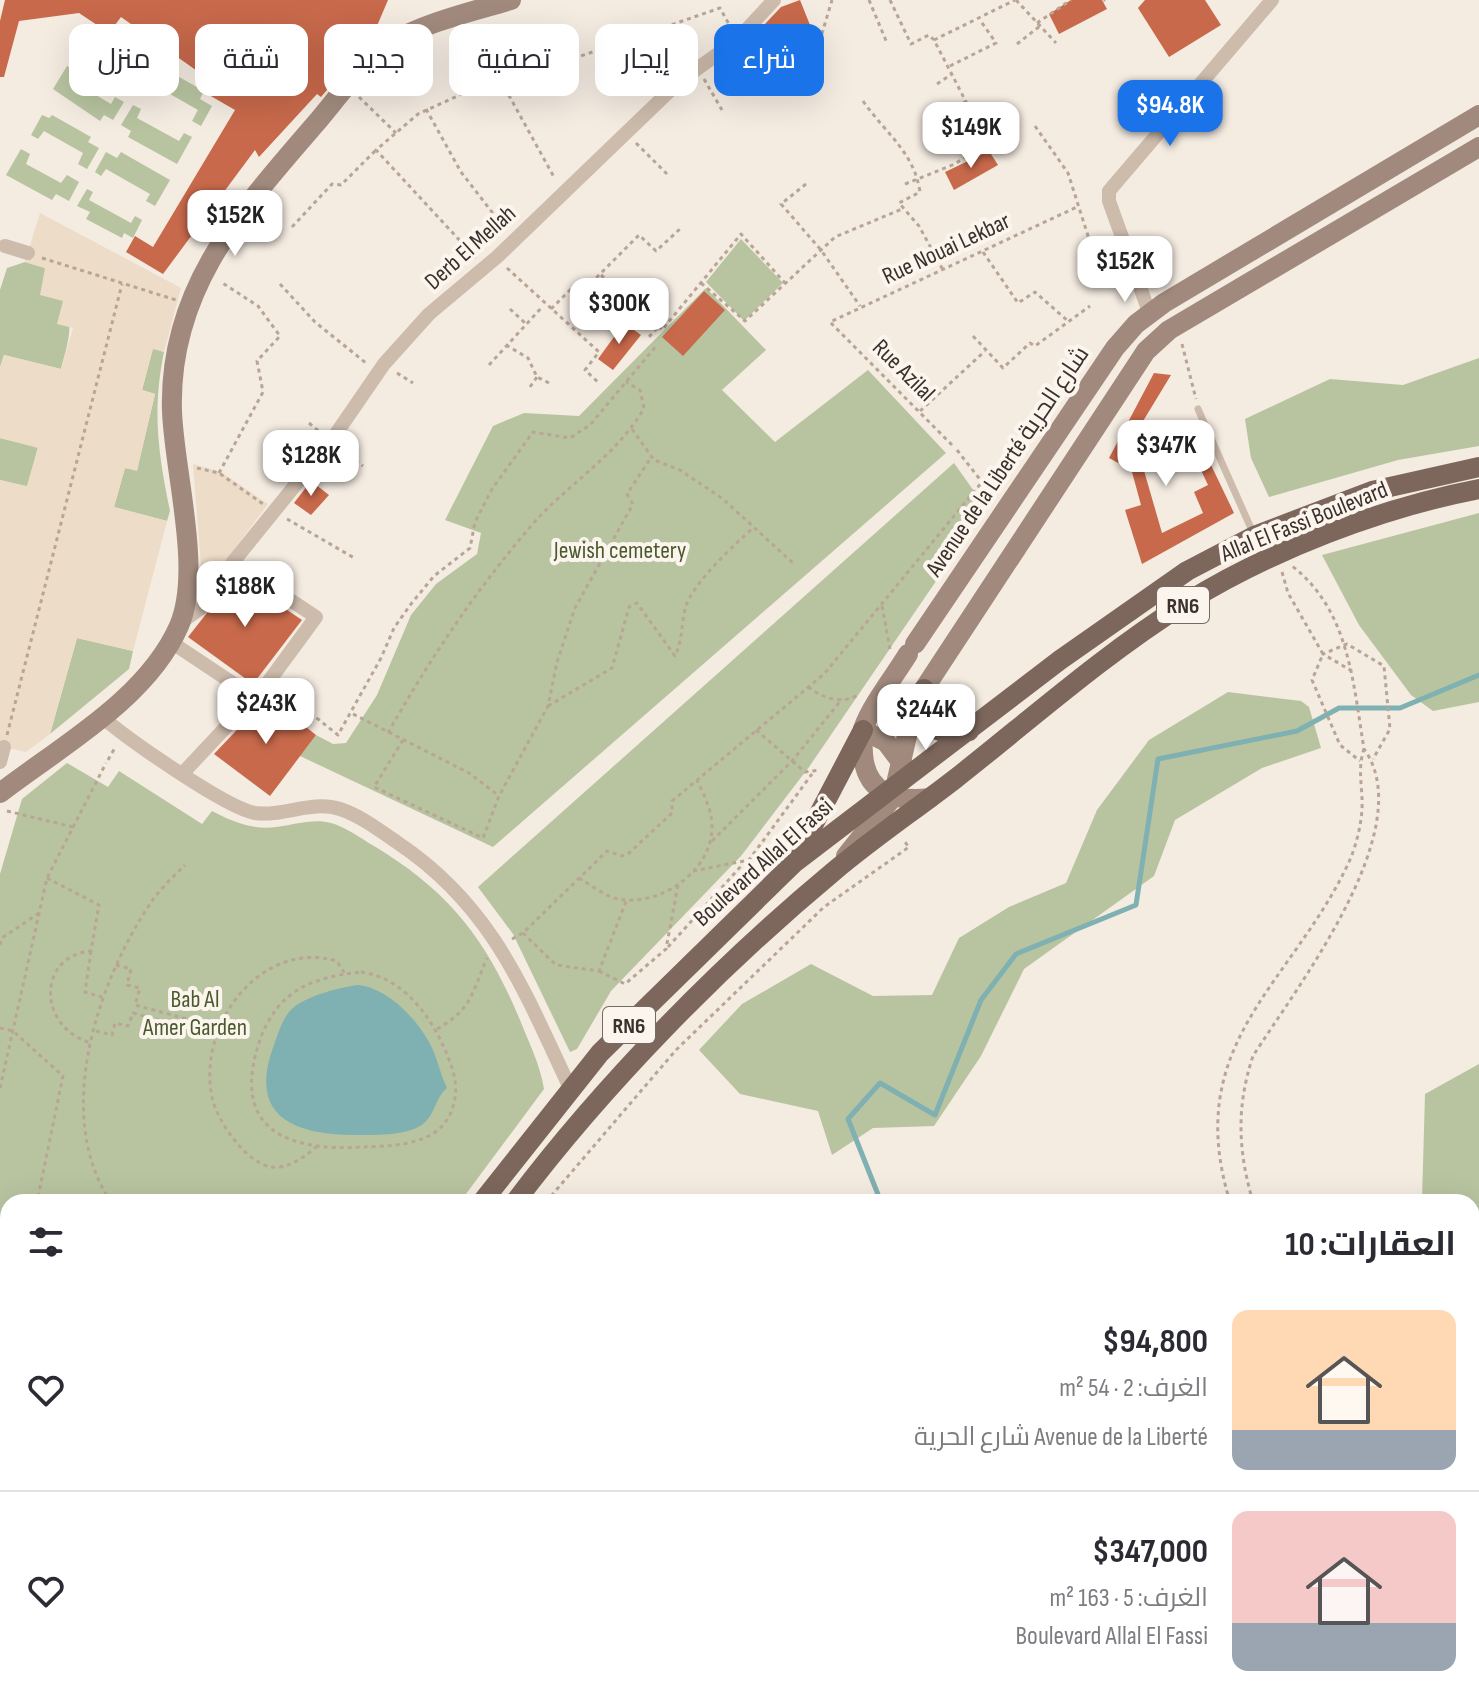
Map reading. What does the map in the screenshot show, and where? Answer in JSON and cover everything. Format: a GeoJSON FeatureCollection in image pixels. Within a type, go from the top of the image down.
{"type":"FeatureCollection","features":[{"type":"Feature","properties":{"kind":"main road"},"geometry":{"type":"LineString","coordinates":[[433,27],[511,0]]}},
{"type":"Feature","properties":{"kind":"main road"},"geometry":{"type":"LineString","coordinates":[[4,802],[150,672],[171,642],[188,598],[172,390],[191,305],[205,271],[233,221],[339,96]]}},
{"type":"Feature","properties":{"kind":"main road","name":"Avenue de la Liberté شارع الحرية"},"geometry":{"type":"LineString","coordinates":[[863,730],[904,651],[1115,348],[1149,312],[1479,115]]}},
{"type":"Feature","properties":{"kind":"main road"},"geometry":{"type":"LineString","coordinates":[[834,871],[894,784],[911,719],[924,689],[1132,369],[1153,344],[1177,325],[1479,147]]}},
{"type":"Feature","properties":{"kind":"main road","name":"Boulevard Allal El Fassi"},"geometry":{"type":"LineString","coordinates":[[488,1194],[570,1088],[794,863],[894,784],[1166,584],[1285,522],[1398,483],[1479,467]]}},
{"type":"Feature","properties":{"kind":"main road","name":"Allal El Fassi Boulevard"},"geometry":{"type":"LineString","coordinates":[[930,798],[1160,621],[1223,582],[1285,552],[1408,507],[1479,489]]}},
{"type":"Feature","properties":{"kind":"main road"},"geometry":{"type":"LineString","coordinates":[[1285,522],[1285,552]]}},
{"type":"Feature","properties":{"kind":"main road"},"geometry":{"type":"LineString","coordinates":[[924,689],[922,713],[929,727],[949,734],[969,731]]}},
{"type":"Feature","properties":{"kind":"main road"},"geometry":{"type":"LineString","coordinates":[[863,730],[886,742],[894,784]]}},
{"type":"Feature","properties":{"kind":"main road"},"geometry":{"type":"LineString","coordinates":[[863,730],[867,774],[930,798]]}},
{"type":"Feature","properties":{"kind":"main road"},"geometry":{"type":"LineString","coordinates":[[794,863],[863,730]]}},
{"type":"Feature","properties":{"kind":"main road","name":"RN6"},"geometry":{"type":"LineString","coordinates":[[522,1194],[604,1094],[743,954],[834,871],[930,798]]}},
{"type":"Feature","properties":{"kind":"street","name":"Derb El Mellah"},"geometry":{"type":"LineString","coordinates":[[752,24],[774,0]]}},
{"type":"Feature","properties":{"kind":"street"},"geometry":{"type":"LineString","coordinates":[[1149,312],[1109,201],[1109,191],[1272,0]]}},
{"type":"Feature","properties":{"kind":"street","name":"Derb El Mellah"},"geometry":{"type":"LineString","coordinates":[[698,69],[714,57]]}},
{"type":"Feature","properties":{"kind":"street","name":"Derb El Mellah"},"geometry":{"type":"LineString","coordinates":[[180,623],[201,608],[233,562],[331,441],[381,368],[429,314],[497,257],[665,96]]}},
{"type":"Feature","properties":{"kind":"street"},"geometry":{"type":"LineString","coordinates":[[5,246],[28,253]]}},
{"type":"Feature","properties":{"kind":"street"},"geometry":{"type":"LineString","coordinates":[[183,773],[269,681],[316,617],[233,562]]}},
{"type":"Feature","properties":{"kind":"street"},"geometry":{"type":"LineString","coordinates":[[171,642],[252,696]]}},
{"type":"Feature","properties":{"kind":"street"},"geometry":{"type":"LineString","coordinates":[[101,716],[123,735],[248,811],[262,814],[331,807],[370,824],[431,865],[468,901],[499,947],[526,994],[570,1088]]}},
{"type":"Feature","properties":{"kind":"street"},"geometry":{"type":"LineString","coordinates":[[0,762],[4,747]]}},
{"type":"Feature","properties":{"kind":"lane"},"geometry":{"type":"LineString","coordinates":[[1198,409],[1254,536]]}},
{"type":"Feature","properties":{"kind":"path"},"geometry":{"type":"LineString","coordinates":[[824,27],[832,0]]}},
{"type":"Feature","properties":{"kind":"path"},"geometry":{"type":"LineString","coordinates":[[869,0],[887,43]]}},
{"type":"Feature","properties":{"kind":"path"},"geometry":{"type":"LineString","coordinates":[[890,0],[911,44],[929,35],[934,40],[977,123],[991,138],[955,164],[905,184]]}},
{"type":"Feature","properties":{"kind":"path"},"geometry":{"type":"LineString","coordinates":[[934,40],[1016,0],[1056,43]]}},
{"type":"Feature","properties":{"kind":"path"},"geometry":{"type":"LineString","coordinates":[[1017,44],[1071,0]]}},
{"type":"Feature","properties":{"kind":"path"},"geometry":{"type":"LineString","coordinates":[[677,24],[720,8],[728,24]]}},
{"type":"Feature","properties":{"kind":"path"},"geometry":{"type":"LineString","coordinates":[[950,66],[996,43],[980,20]]}},
{"type":"Feature","properties":{"kind":"path"},"geometry":{"type":"LineString","coordinates":[[698,69],[722,110]]}},
{"type":"Feature","properties":{"kind":"path"},"geometry":{"type":"LineString","coordinates":[[937,84],[952,74]]}},
{"type":"Feature","properties":{"kind":"path"},"geometry":{"type":"LineString","coordinates":[[358,96],[396,133]]}},
{"type":"Feature","properties":{"kind":"path"},"geometry":{"type":"LineString","coordinates":[[292,227],[332,184],[341,185],[376,150],[426,109],[461,96]]}},
{"type":"Feature","properties":{"kind":"path"},"geometry":{"type":"LineString","coordinates":[[510,96],[564,191]]}},
{"type":"Feature","properties":{"kind":"path"},"geometry":{"type":"LineString","coordinates":[[863,101],[882,129],[914,162],[920,192],[899,203],[919,226],[943,270]]}},
{"type":"Feature","properties":{"kind":"path"},"geometry":{"type":"LineString","coordinates":[[426,109],[461,172],[513,239]]}},
{"type":"Feature","properties":{"kind":"path"},"geometry":{"type":"LineString","coordinates":[[1035,126],[1068,173],[1097,264]]}},
{"type":"Feature","properties":{"kind":"path"},"geometry":{"type":"LineString","coordinates":[[627,134],[667,174]]}},
{"type":"Feature","properties":{"kind":"path"},"geometry":{"type":"LineString","coordinates":[[376,150],[484,267]]}},
{"type":"Feature","properties":{"kind":"path"},"geometry":{"type":"LineString","coordinates":[[806,184],[781,204],[821,250],[861,307]]}},
{"type":"Feature","properties":{"kind":"path","name":"Rue Nouai Lekbar"},"geometry":{"type":"LineString","coordinates":[[830,322],[1077,207]]}},
{"type":"Feature","properties":{"kind":"path"},"geometry":{"type":"LineString","coordinates":[[701,283],[745,321],[835,237],[902,209]]}},
{"type":"Feature","properties":{"kind":"path"},"geometry":{"type":"LineString","coordinates":[[551,309],[578,282],[585,289],[639,235],[656,251],[680,229]]}},
{"type":"Feature","properties":{"kind":"path"},"geometry":{"type":"LineString","coordinates":[[601,275],[662,330],[741,234],[785,283]]}},
{"type":"Feature","properties":{"kind":"path"},"geometry":{"type":"LineString","coordinates":[[983,252],[1018,303],[1035,292],[1069,322]]}},
{"type":"Feature","properties":{"kind":"path"},"geometry":{"type":"LineString","coordinates":[[28,253],[191,305]]}},
{"type":"Feature","properties":{"kind":"path"},"geometry":{"type":"LineString","coordinates":[[497,257],[544,305],[600,353],[585,370],[600,384]]}},
{"type":"Feature","properties":{"kind":"path"},"geometry":{"type":"LineString","coordinates":[[205,271],[258,306],[280,336],[257,361],[263,392],[219,473]]}},
{"type":"Feature","properties":{"kind":"path"},"geometry":{"type":"LineString","coordinates":[[4,747],[122,284]]}},
{"type":"Feature","properties":{"kind":"path"},"geometry":{"type":"LineString","coordinates":[[280,284],[315,322],[381,368],[413,383]]}},
{"type":"Feature","properties":{"kind":"path"},"geometry":{"type":"LineString","coordinates":[[489,365],[544,305]]}},
{"type":"Feature","properties":{"kind":"path"},"geometry":{"type":"LineString","coordinates":[[973,336],[1003,368],[1030,343],[1035,346],[1090,306]]}},
{"type":"Feature","properties":{"kind":"path"},"geometry":{"type":"LineString","coordinates":[[510,309],[525,323]]}},
{"type":"Feature","properties":{"kind":"path","name":"Rue Azilal"},"geometry":{"type":"LineString","coordinates":[[830,322],[952,445]]}},
{"type":"Feature","properties":{"kind":"path"},"geometry":{"type":"LineString","coordinates":[[648,338],[659,326]]}},
{"type":"Feature","properties":{"kind":"path"},"geometry":{"type":"LineString","coordinates":[[506,345],[528,358],[537,377],[549,383]]}},
{"type":"Feature","properties":{"kind":"path"},"geometry":{"type":"LineString","coordinates":[[269,681],[338,735],[394,628],[434,576],[470,548],[475,522],[492,489],[533,432],[570,438],[590,425],[657,345]]}},
{"type":"Feature","properties":{"kind":"path"},"geometry":{"type":"LineString","coordinates":[[920,411],[986,350]]}},
{"type":"Feature","properties":{"kind":"path"},"geometry":{"type":"LineString","coordinates":[[1185,356],[1198,409]]}},
{"type":"Feature","properties":{"kind":"path"},"geometry":{"type":"LineString","coordinates":[[530,387],[537,377]]}},
{"type":"Feature","properties":{"kind":"path"},"geometry":{"type":"LineString","coordinates":[[388,733],[431,661],[532,524],[632,429],[644,408],[640,390],[626,382]]}},
{"type":"Feature","properties":{"kind":"path"},"geometry":{"type":"LineString","coordinates":[[632,429],[652,456],[680,470],[723,499],[794,564]]}},
{"type":"Feature","properties":{"kind":"path"},"geometry":{"type":"LineString","coordinates":[[437,1029],[460,1016],[489,954],[523,933],[607,851],[622,856],[628,854],[672,813],[672,801],[824,674],[982,482],[957,450]]}},
{"type":"Feature","properties":{"kind":"path"},"geometry":{"type":"LineString","coordinates":[[403,740],[374,787],[483,838],[499,796],[548,706],[557,662],[575,608],[633,504],[627,494],[652,456]]}},
{"type":"Feature","properties":{"kind":"path"},"geometry":{"type":"LineString","coordinates":[[177,463],[219,473],[274,511],[356,559]]}},
{"type":"Feature","properties":{"kind":"path"},"geometry":{"type":"LineString","coordinates":[[548,706],[612,668],[629,607],[637,603],[675,656],[682,641],[686,604],[709,572],[753,528]]}},
{"type":"Feature","properties":{"kind":"path"},"geometry":{"type":"LineString","coordinates":[[1251,1194],[1240,1139],[1245,1081],[1253,1056],[1368,863],[1380,808],[1372,760],[1364,749],[1347,644],[1311,581],[1285,552]]}},
{"type":"Feature","properties":{"kind":"path"},"geometry":{"type":"LineString","coordinates":[[1285,552],[1288,593],[1323,654],[1352,671]]}},
{"type":"Feature","properties":{"kind":"path"},"geometry":{"type":"LineString","coordinates":[[882,604],[904,651]]}},
{"type":"Feature","properties":{"kind":"path"},"geometry":{"type":"LineString","coordinates":[[1347,644],[1323,654],[1312,680],[1340,745],[1360,761]]}},
{"type":"Feature","properties":{"kind":"path"},"geometry":{"type":"LineString","coordinates":[[1347,644],[1384,666],[1390,729],[1372,760]]}},
{"type":"Feature","properties":{"kind":"path"},"geometry":{"type":"LineString","coordinates":[[808,687],[824,698],[842,699],[866,690]]}},
{"type":"Feature","properties":{"kind":"path"},"geometry":{"type":"LineString","coordinates":[[579,878],[605,894],[627,899],[664,893],[678,885],[693,871],[709,843],[792,761],[842,699]]}},
{"type":"Feature","properties":{"kind":"path"},"geometry":{"type":"LineString","coordinates":[[352,713],[469,773],[499,796]]}},
{"type":"Feature","properties":{"kind":"path"},"geometry":{"type":"LineString","coordinates":[[756,730],[805,772],[824,769]]}},
{"type":"Feature","properties":{"kind":"path"},"geometry":{"type":"LineString","coordinates":[[1228,1194],[1222,1174],[1219,1138],[1220,1103],[1231,1052],[1258,1004],[1331,896],[1351,858],[1362,809],[1360,761],[1364,749]]}},
{"type":"Feature","properties":{"kind":"path"},"geometry":{"type":"LineString","coordinates":[[0,1088],[47,878],[106,763]]}},
{"type":"Feature","properties":{"kind":"path"},"geometry":{"type":"LineString","coordinates":[[523,933],[556,965],[599,971],[625,984],[666,949],[743,864],[813,773]]}},
{"type":"Feature","properties":{"kind":"path"},"geometry":{"type":"LineString","coordinates":[[697,780],[711,814],[709,843]]}},
{"type":"Feature","properties":{"kind":"path"},"geometry":{"type":"LineString","coordinates":[[4,802],[73,827]]}},
{"type":"Feature","properties":{"kind":"path"},"geometry":{"type":"LineString","coordinates":[[553,1194],[676,1050],[824,907],[909,847]]}},
{"type":"Feature","properties":{"kind":"path"},"geometry":{"type":"LineString","coordinates":[[693,871],[743,864]]}},
{"type":"Feature","properties":{"kind":"path"},"geometry":{"type":"LineString","coordinates":[[107,1194],[93,1163],[83,1122],[94,1030],[116,965],[154,898],[185,865]]}},
{"type":"Feature","properties":{"kind":"path"},"geometry":{"type":"LineString","coordinates":[[47,878],[99,905],[85,992],[103,998]]}},
{"type":"Feature","properties":{"kind":"path"},"geometry":{"type":"LineString","coordinates":[[666,949],[678,885]]}},
{"type":"Feature","properties":{"kind":"path"},"geometry":{"type":"LineString","coordinates":[[599,971],[627,899]]}},
{"type":"Feature","properties":{"kind":"path"},"geometry":{"type":"LineString","coordinates":[[0,945],[2,938],[39,913]]}},
{"type":"Feature","properties":{"kind":"path"},"geometry":{"type":"LineString","coordinates":[[91,951],[69,958],[58,970],[50,1000],[63,1029],[91,1043]]}},
{"type":"Feature","properties":{"kind":"path"},"geometry":{"type":"LineString","coordinates":[[317,1146],[302,1159],[276,1168],[241,1148],[227,1132],[212,1097],[210,1073],[220,1028],[239,994],[259,974],[295,957],[320,956],[337,961],[345,974]]}},
{"type":"Feature","properties":{"kind":"path"},"geometry":{"type":"LineString","coordinates":[[116,965],[131,969],[127,985],[140,988],[135,1005],[220,1028]]}},
{"type":"Feature","properties":{"kind":"path"},"geometry":{"type":"LineString","coordinates":[[345,974],[379,974],[392,981],[437,1029],[457,1085],[450,1115],[442,1126],[418,1140],[396,1145],[317,1146],[282,1136],[265,1123],[253,1098],[251,1066],[277,1005],[305,986],[345,974]]}},
{"type":"Feature","properties":{"kind":"path"},"geometry":{"type":"LineString","coordinates":[[94,1030],[112,1035],[115,1023],[128,1026],[133,1013],[217,1036]]}},
{"type":"Feature","properties":{"kind":"path"},"geometry":{"type":"LineString","coordinates":[[0,1028],[13,1031],[64,1081],[39,1194]]}},
{"type":"Feature","properties":{"kind":"green space"},"geometry":{"type":"Polygon","coordinates":[[[67,66],[69,96],[98,96],[111,104],[115,97],[124,102],[113,120],[104,115],[100,121],[53,89],[67,66]]]}},
{"type":"Feature","properties":{"kind":"green space"},"geometry":{"type":"Polygon","coordinates":[[[179,77],[195,86],[195,96],[202,96],[200,99],[212,106],[201,126],[192,121],[198,110],[174,96],[179,96],[179,77]]]}},
{"type":"Feature","properties":{"kind":"green space"},"geometry":{"type":"Polygon","coordinates":[[[133,105],[141,109],[137,118],[179,141],[184,133],[192,137],[177,164],[128,137],[131,131],[121,125],[133,105]]]}},
{"type":"Feature","properties":{"kind":"green space"},"geometry":{"type":"Polygon","coordinates":[[[42,115],[49,118],[52,115],[91,137],[88,142],[99,148],[87,169],[78,164],[83,153],[44,131],[38,139],[31,135],[42,115]]]}},
{"type":"Feature","properties":{"kind":"green space"},"geometry":{"type":"Polygon","coordinates":[[[21,149],[30,154],[26,164],[61,183],[67,175],[79,182],[69,201],[56,194],[52,200],[6,175],[21,149]]]}},
{"type":"Feature","properties":{"kind":"green space"},"geometry":{"type":"Polygon","coordinates":[[[106,152],[117,158],[121,152],[170,180],[155,206],[146,201],[150,194],[106,169],[101,176],[95,172],[106,152]]]}},
{"type":"Feature","properties":{"kind":"green space"},"geometry":{"type":"Polygon","coordinates":[[[87,189],[93,192],[89,200],[131,223],[135,216],[142,220],[133,238],[124,233],[122,238],[86,219],[90,212],[77,206],[87,189]]]}},
{"type":"Feature","properties":{"kind":"green space"},"geometry":{"type":"Polygon","coordinates":[[[741,239],[783,283],[744,321],[706,282],[741,239]]]}},
{"type":"Feature","properties":{"kind":"green space"},"geometry":{"type":"Polygon","coordinates":[[[25,262],[45,268],[66,307],[70,327],[61,369],[4,355],[0,367],[0,290],[7,268],[25,262]]]}},
{"type":"Feature","properties":{"kind":"green space","name":"Jewish cemetery"},"geometry":{"type":"Polygon","coordinates":[[[706,288],[766,350],[722,390],[775,442],[868,370],[946,453],[493,847],[300,756],[316,735],[333,744],[346,743],[377,695],[411,615],[436,584],[477,554],[481,533],[445,520],[493,426],[524,413],[579,416],[706,288]]]}},
{"type":"Feature","properties":{"kind":"green space"},"geometry":{"type":"Polygon","coordinates":[[[153,348],[164,352],[157,413],[162,470],[170,511],[167,521],[114,507],[125,468],[137,470],[155,394],[142,390],[153,348]]]}},
{"type":"Feature","properties":{"kind":"green space"},"geometry":{"type":"Polygon","coordinates":[[[1479,358],[1479,446],[1398,460],[1269,497],[1251,458],[1245,419],[1330,379],[1403,385],[1479,358]]]}},
{"type":"Feature","properties":{"kind":"green space"},"geometry":{"type":"Polygon","coordinates":[[[0,438],[38,447],[27,487],[0,480],[0,438]]]}},
{"type":"Feature","properties":{"kind":"green space"},"geometry":{"type":"Polygon","coordinates":[[[954,463],[986,508],[809,767],[741,856],[611,991],[577,1049],[570,1052],[513,934],[478,887],[954,463]]]}},
{"type":"Feature","properties":{"kind":"green space"},"geometry":{"type":"Polygon","coordinates":[[[1479,513],[1479,702],[1433,711],[1411,695],[1359,625],[1322,555],[1479,513]]]}},
{"type":"Feature","properties":{"kind":"green space"},"geometry":{"type":"Polygon","coordinates":[[[77,638],[133,651],[129,669],[50,734],[77,638]]]}},
{"type":"Feature","properties":{"kind":"green space"},"geometry":{"type":"Polygon","coordinates":[[[1228,692],[1301,701],[1309,707],[1321,748],[1262,768],[1175,820],[1154,876],[1024,969],[981,1056],[934,1126],[873,1128],[832,1155],[818,1111],[740,1094],[699,1050],[742,1004],[811,964],[873,996],[932,995],[959,938],[1009,907],[1066,883],[1097,810],[1149,740],[1228,692]]]}},
{"type":"Feature","properties":{"kind":"green space","name":"Bab Al Amer Garden"},"geometry":{"type":"Polygon","coordinates":[[[67,763],[108,787],[119,771],[202,824],[212,811],[251,826],[276,827],[317,821],[337,825],[353,833],[424,881],[445,900],[479,941],[507,991],[534,1054],[544,1089],[466,1194],[0,1194],[0,874],[22,799],[67,763]]]}},
{"type":"Feature","properties":{"kind":"green space"},"geometry":{"type":"Polygon","coordinates":[[[1479,1064],[1479,1194],[1422,1194],[1425,1094],[1479,1064]]]}},
{"type":"Feature","properties":{"kind":"shaded area"},"geometry":{"type":"Polygon","coordinates":[[[40,213],[181,288],[164,352],[153,349],[142,390],[155,394],[137,471],[125,468],[114,507],[167,521],[133,651],[77,638],[50,734],[26,752],[0,746],[0,480],[27,486],[38,448],[0,438],[0,367],[4,355],[61,369],[73,328],[57,324],[63,301],[40,295],[45,268],[25,262],[40,213]]]}},
{"type":"Feature","properties":{"kind":"shaded area"},"geometry":{"type":"Polygon","coordinates":[[[193,464],[221,472],[268,504],[203,591],[193,464]]]}},
{"type":"Feature","properties":{"kind":"water"},"geometry":{"type":"Polygon","coordinates":[[[358,985],[369,987],[399,1005],[423,1032],[434,1053],[447,1088],[426,1121],[414,1129],[392,1134],[330,1134],[293,1124],[280,1116],[271,1104],[267,1069],[287,1015],[308,999],[358,985]]]}},
{"type":"Feature","properties":{"kind":"building"},"geometry":{"type":"Polygon","coordinates":[[[5,0],[388,0],[378,24],[324,24],[324,93],[321,97],[317,94],[259,157],[255,150],[163,274],[126,252],[135,236],[153,247],[235,110],[211,96],[308,96],[308,24],[195,24],[195,70],[179,58],[179,24],[131,24],[121,17],[116,24],[96,24],[79,13],[19,21],[4,77],[0,77],[0,21],[5,0]]]}},
{"type":"Feature","properties":{"kind":"building"},"geometry":{"type":"Polygon","coordinates":[[[800,0],[810,24],[765,24],[781,7],[800,0]]]}},
{"type":"Feature","properties":{"kind":"building"},"geometry":{"type":"Polygon","coordinates":[[[1071,0],[1102,0],[1107,9],[1059,34],[1049,14],[1071,0]]]}},
{"type":"Feature","properties":{"kind":"building"},"geometry":{"type":"Polygon","coordinates":[[[1145,0],[1205,0],[1221,25],[1169,57],[1138,8],[1145,0]]]}},
{"type":"Feature","properties":{"kind":"building"},"geometry":{"type":"Polygon","coordinates":[[[966,100],[977,123],[947,140],[935,117],[966,100]]]}},
{"type":"Feature","properties":{"kind":"building"},"geometry":{"type":"Polygon","coordinates":[[[989,151],[998,165],[954,190],[945,172],[989,151]]]}},
{"type":"Feature","properties":{"kind":"building"},"geometry":{"type":"Polygon","coordinates":[[[704,291],[725,310],[683,356],[662,337],[704,291]]]}},
{"type":"Feature","properties":{"kind":"building"},"geometry":{"type":"Polygon","coordinates":[[[624,323],[641,335],[613,370],[598,359],[624,323]]]}},
{"type":"Feature","properties":{"kind":"building"},"geometry":{"type":"Polygon","coordinates":[[[1154,373],[1171,375],[1134,436],[1162,533],[1203,513],[1194,492],[1208,485],[1190,447],[1200,442],[1234,513],[1142,564],[1125,510],[1141,505],[1126,450],[1118,463],[1109,458],[1154,373]]]}},
{"type":"Feature","properties":{"kind":"building"},"geometry":{"type":"Polygon","coordinates":[[[311,481],[329,495],[311,515],[294,503],[311,481]]]}},
{"type":"Feature","properties":{"kind":"building"},"geometry":{"type":"Polygon","coordinates":[[[236,576],[302,620],[253,684],[188,637],[236,576]]]}},
{"type":"Feature","properties":{"kind":"building"},"geometry":{"type":"Polygon","coordinates":[[[268,697],[316,735],[270,796],[214,754],[268,697]]]}},
{"type":"Feature","properties":{"kind":"waterway"},"geometry":{"type":"LineString","coordinates":[[878,1194],[848,1119],[880,1083],[935,1115],[981,1000],[1016,954],[1136,905],[1158,759],[1297,731],[1339,708],[1400,708],[1479,675]]}}]}
